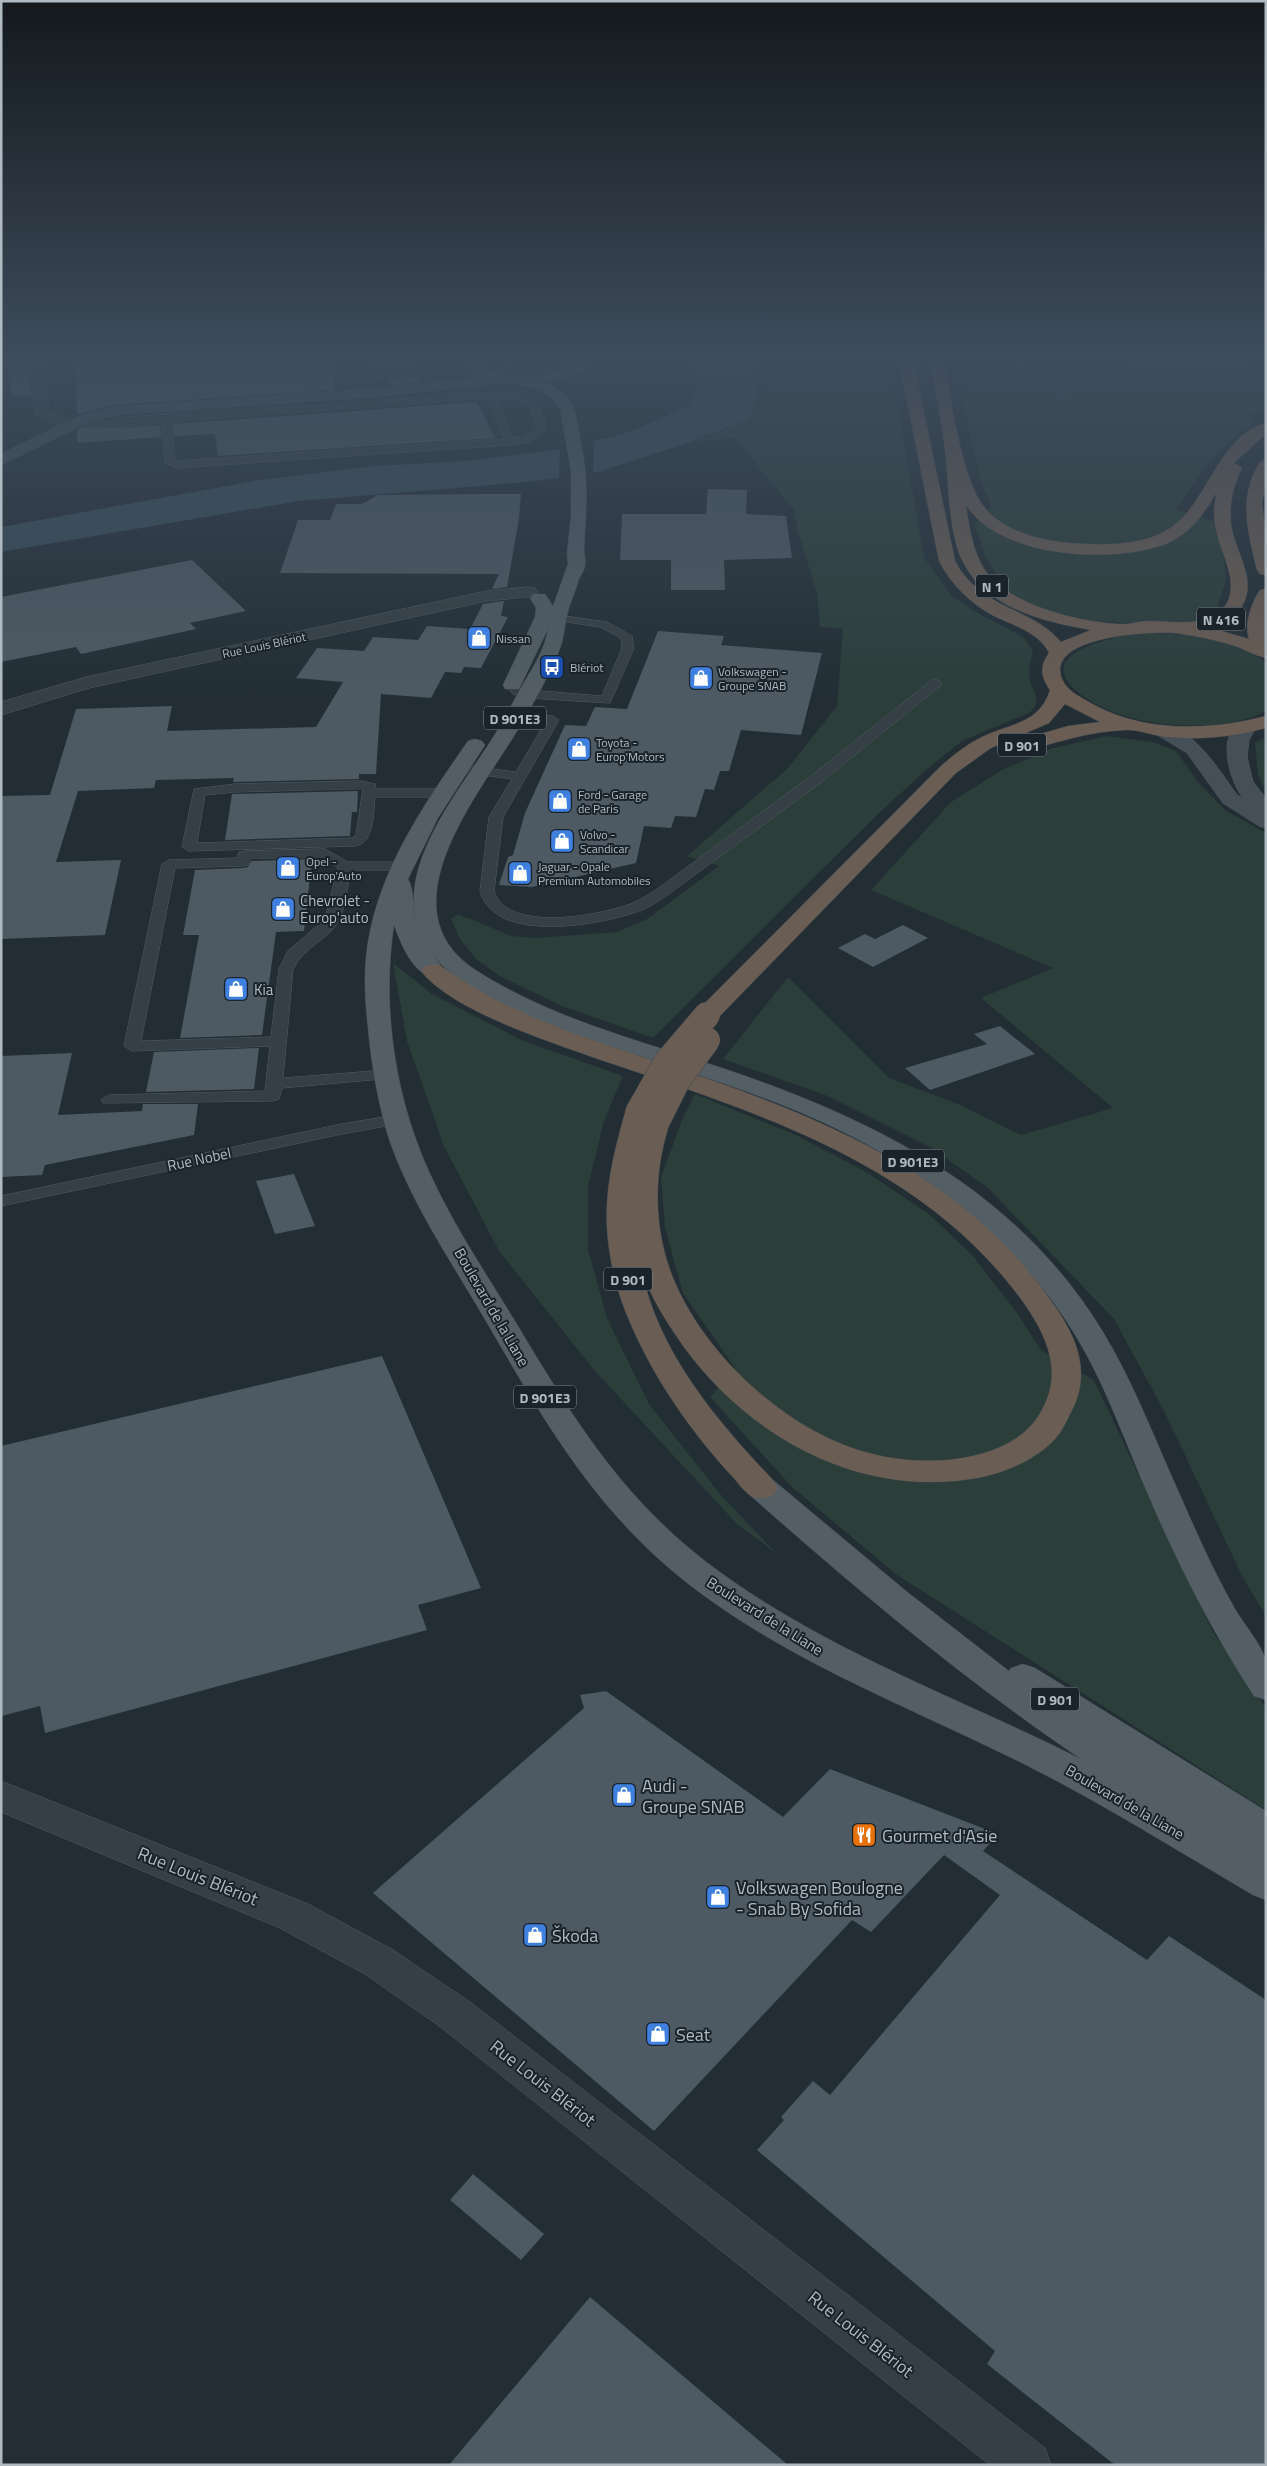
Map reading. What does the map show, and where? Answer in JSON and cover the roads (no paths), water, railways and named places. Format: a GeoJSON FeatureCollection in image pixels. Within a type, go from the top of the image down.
{"type":"FeatureCollection","features":[{"type":"Feature","properties":{"kind":"highway","name":"N 1"},"geometry":{"type":"LineString","coordinates":[[928,470],[942,544],[949,566],[975,595],[999,612],[1045,635],[1054,644],[1058,653]]}},
{"type":"Feature","properties":{"kind":"highway","name":"N 1"},"geometry":{"type":"LineString","coordinates":[[954,470],[955,488],[967,552],[974,567],[987,582],[1013,602],[1042,614],[1087,624],[1132,629]]}},
{"type":"Feature","properties":{"kind":"highway"},"geometry":{"type":"LineString","coordinates":[[961,470],[974,504],[984,517],[995,525],[1019,537],[1039,543],[1076,548],[1110,548],[1152,542],[1172,535],[1182,528],[1222,470]]}},
{"type":"Feature","properties":{"kind":"highway","name":"N 416"},"geometry":{"type":"LineString","coordinates":[[1177,629],[1218,621],[1228,613],[1234,604],[1239,578],[1223,526],[1223,495],[1233,470]]}},
{"type":"Feature","properties":{"kind":"highway"},"geometry":{"type":"LineString","coordinates":[[1263,470],[1258,480],[1253,507],[1266,570]]}},
{"type":"Feature","properties":{"kind":"highway","name":"N 416"},"geometry":{"type":"LineString","coordinates":[[1266,594],[1254,629],[1256,637],[1266,652]]}},
{"type":"Feature","properties":{"kind":"highway"},"geometry":{"type":"LineString","coordinates":[[1266,652],[1226,638],[1177,629],[1132,629],[1084,638],[1058,653],[1053,661],[1051,672],[1060,690],[1090,711],[1136,726],[1163,730],[1210,732],[1246,728],[1266,722]]}},
{"type":"Feature","properties":{"kind":"highway","name":"D 901"},"geometry":{"type":"LineString","coordinates":[[762,1488],[713,1435],[681,1390],[648,1333],[630,1287],[621,1242],[619,1204],[624,1160],[648,1116],[681,1075],[716,1018],[809,921],[838,882],[919,801],[948,769],[981,746],[1049,715],[1055,707],[1060,690]]}},
{"type":"Feature","properties":{"kind":"highway","name":"D 901"},"geometry":{"type":"LineString","coordinates":[[919,801],[954,778],[1007,751],[1030,742],[1089,728],[1136,726]]}},
{"type":"Feature","properties":{"kind":"highway","name":"D 901E3"},"geometry":{"type":"LineString","coordinates":[[433,970],[475,1000],[542,1031],[744,1098],[808,1124],[869,1155],[936,1199],[980,1237],[1005,1263],[1022,1283],[1055,1330],[1066,1355],[1068,1368],[1064,1394],[1050,1425],[1028,1446],[1011,1456],[965,1470],[924,1473],[886,1468],[836,1453],[796,1432],[754,1402],[708,1358],[684,1326],[659,1282],[647,1239],[643,1196],[648,1116]]}},
{"type":"Feature","properties":{"kind":"main road","name":"Boulevard de la Liane"},"geometry":{"type":"LineString","coordinates":[[580,470],[579,515],[574,554],[577,564],[567,592],[544,590],[544,617],[520,690],[516,716],[471,768],[442,793],[418,831],[385,918],[377,959],[378,1011],[387,1075],[397,1120],[410,1160],[423,1188],[536,1382],[605,1485],[634,1520],[650,1535],[725,1593],[810,1646],[1072,1771],[1266,1884]]}},
{"type":"Feature","properties":{"kind":"main road"},"geometry":{"type":"LineString","coordinates":[[544,590],[574,554]]}},
{"type":"Feature","properties":{"kind":"main road"},"geometry":{"type":"LineString","coordinates":[[544,590],[567,592]]}},
{"type":"Feature","properties":{"kind":"main road","name":"Boulevard de la Liane"},"geometry":{"type":"LineString","coordinates":[[520,690],[471,768],[428,876],[425,906],[428,924],[434,939],[446,956],[474,980],[550,1017],[765,1089],[864,1132],[933,1174],[999,1226],[1051,1280],[1098,1349],[1114,1379],[1201,1576],[1233,1635],[1266,1686]]}},
{"type":"Feature","properties":{"kind":"main road","name":"D 901E3"},"geometry":{"type":"LineString","coordinates":[[403,868],[401,904],[408,934],[420,957],[433,970]]}},
{"type":"Feature","properties":{"kind":"main road","name":"D 901"},"geometry":{"type":"LineString","coordinates":[[762,1488],[850,1562],[1044,1692],[1266,1830]]}},
{"type":"Feature","properties":{"kind":"main road","name":"Boulevard de la Liane"},"geometry":{"type":"LineString","coordinates":[[850,1562],[961,1653],[1032,1706],[1098,1752],[1266,1859]]}},
{"type":"Feature","properties":{"kind":"street","name":"Rue Louis Blériot"},"geometry":{"type":"LineString","coordinates":[[1,709],[43,694],[94,681],[487,596],[544,590]]}},
{"type":"Feature","properties":{"kind":"street"},"geometry":{"type":"LineString","coordinates":[[1246,728],[1241,733],[1238,743],[1241,776],[1251,795],[1266,808]]}},
{"type":"Feature","properties":{"kind":"street"},"geometry":{"type":"LineString","coordinates":[[1163,730],[1194,749],[1230,799],[1266,822]]}},
{"type":"Feature","properties":{"kind":"street","name":"Rue Louis Blériot"},"geometry":{"type":"LineString","coordinates":[[1,1796],[294,1916],[349,1944],[404,1978],[456,2014],[1028,2465]]}},
{"type":"Feature","properties":{"kind":"lane"},"geometry":{"type":"LineString","coordinates":[[520,690],[606,700],[628,648],[628,640],[617,629],[594,622],[544,590]]}},
{"type":"Feature","properties":{"kind":"lane"},"geometry":{"type":"LineString","coordinates":[[516,716],[552,720],[496,817],[487,891],[489,898],[501,910],[523,920],[567,922],[611,916],[638,906],[674,885],[815,780],[936,683]]}},
{"type":"Feature","properties":{"kind":"lane"},"geometry":{"type":"LineString","coordinates":[[471,768],[519,776]]}},
{"type":"Feature","properties":{"kind":"lane"},"geometry":{"type":"LineString","coordinates":[[361,785],[370,788],[369,793],[363,836],[356,842],[189,847],[199,792],[235,788],[361,785]]}},
{"type":"Feature","properties":{"kind":"lane"},"geometry":{"type":"LineString","coordinates":[[369,793],[442,793]]}},
{"type":"Feature","properties":{"kind":"lane"},"geometry":{"type":"LineString","coordinates":[[277,1041],[132,1046],[169,864],[243,862],[244,855],[325,853],[345,866],[403,868]]}},
{"type":"Feature","properties":{"kind":"lane"},"geometry":{"type":"LineString","coordinates":[[110,1100],[272,1096],[286,969],[293,954],[322,931],[332,920],[345,866]]}},
{"type":"Feature","properties":{"kind":"lane"},"geometry":{"type":"LineString","coordinates":[[274,1084],[387,1075]]}},
{"type":"Feature","properties":{"kind":"lane","name":"Rue Nobel"},"geometry":{"type":"LineString","coordinates":[[1,1201],[342,1129],[397,1120]]}},
{"type":"Feature","properties":{"kind":"water"},"geometry":{"type":"Polygon","coordinates":[[[341,470],[604,470],[527,482],[299,501],[1,552],[1,527],[260,480],[341,470]]]}},
{"type":"Feature","properties":{"kind":"place","name":"Nissan"},"geometry":{"type":"Point","coordinates":[479,638]}},
{"type":"Feature","properties":{"kind":"place","name":"Blériot"},"geometry":{"type":"Point","coordinates":[552,667]}},
{"type":"Feature","properties":{"kind":"place","name":"Volkswagen - Groupe SNAB"},"geometry":{"type":"Point","coordinates":[701,678]}},
{"type":"Feature","properties":{"kind":"place","name":"Toyota - Europ'Motors"},"geometry":{"type":"Point","coordinates":[579,749]}},
{"type":"Feature","properties":{"kind":"place","name":"Ford - Garage de Paris"},"geometry":{"type":"Point","coordinates":[560,801]}},
{"type":"Feature","properties":{"kind":"place","name":"Volvo - Scandicar"},"geometry":{"type":"Point","coordinates":[562,841]}},
{"type":"Feature","properties":{"kind":"place","name":"Opel - Europ'Auto"},"geometry":{"type":"Point","coordinates":[288,868]}},
{"type":"Feature","properties":{"kind":"place","name":"Jaguar - Opale Premium Automobiles"},"geometry":{"type":"Point","coordinates":[520,873]}},
{"type":"Feature","properties":{"kind":"place","name":"Chevrolet - Europ'auto"},"geometry":{"type":"Point","coordinates":[283,909]}},
{"type":"Feature","properties":{"kind":"place","name":"Kia"},"geometry":{"type":"Point","coordinates":[236,989]}},
{"type":"Feature","properties":{"kind":"place","name":"Audi - Groupe SNAB"},"geometry":{"type":"Point","coordinates":[624,1795]}},
{"type":"Feature","properties":{"kind":"place","name":"Gourmet d'Asie"},"geometry":{"type":"Point","coordinates":[864,1835]}},
{"type":"Feature","properties":{"kind":"place","name":"Volkswagen Boulogne - Snab By Sofida"},"geometry":{"type":"Point","coordinates":[718,1897]}},
{"type":"Feature","properties":{"kind":"place","name":"Škoda"},"geometry":{"type":"Point","coordinates":[535,1935]}},
{"type":"Feature","properties":{"kind":"place","name":"Seat"},"geometry":{"type":"Point","coordinates":[658,2034]}}]}
